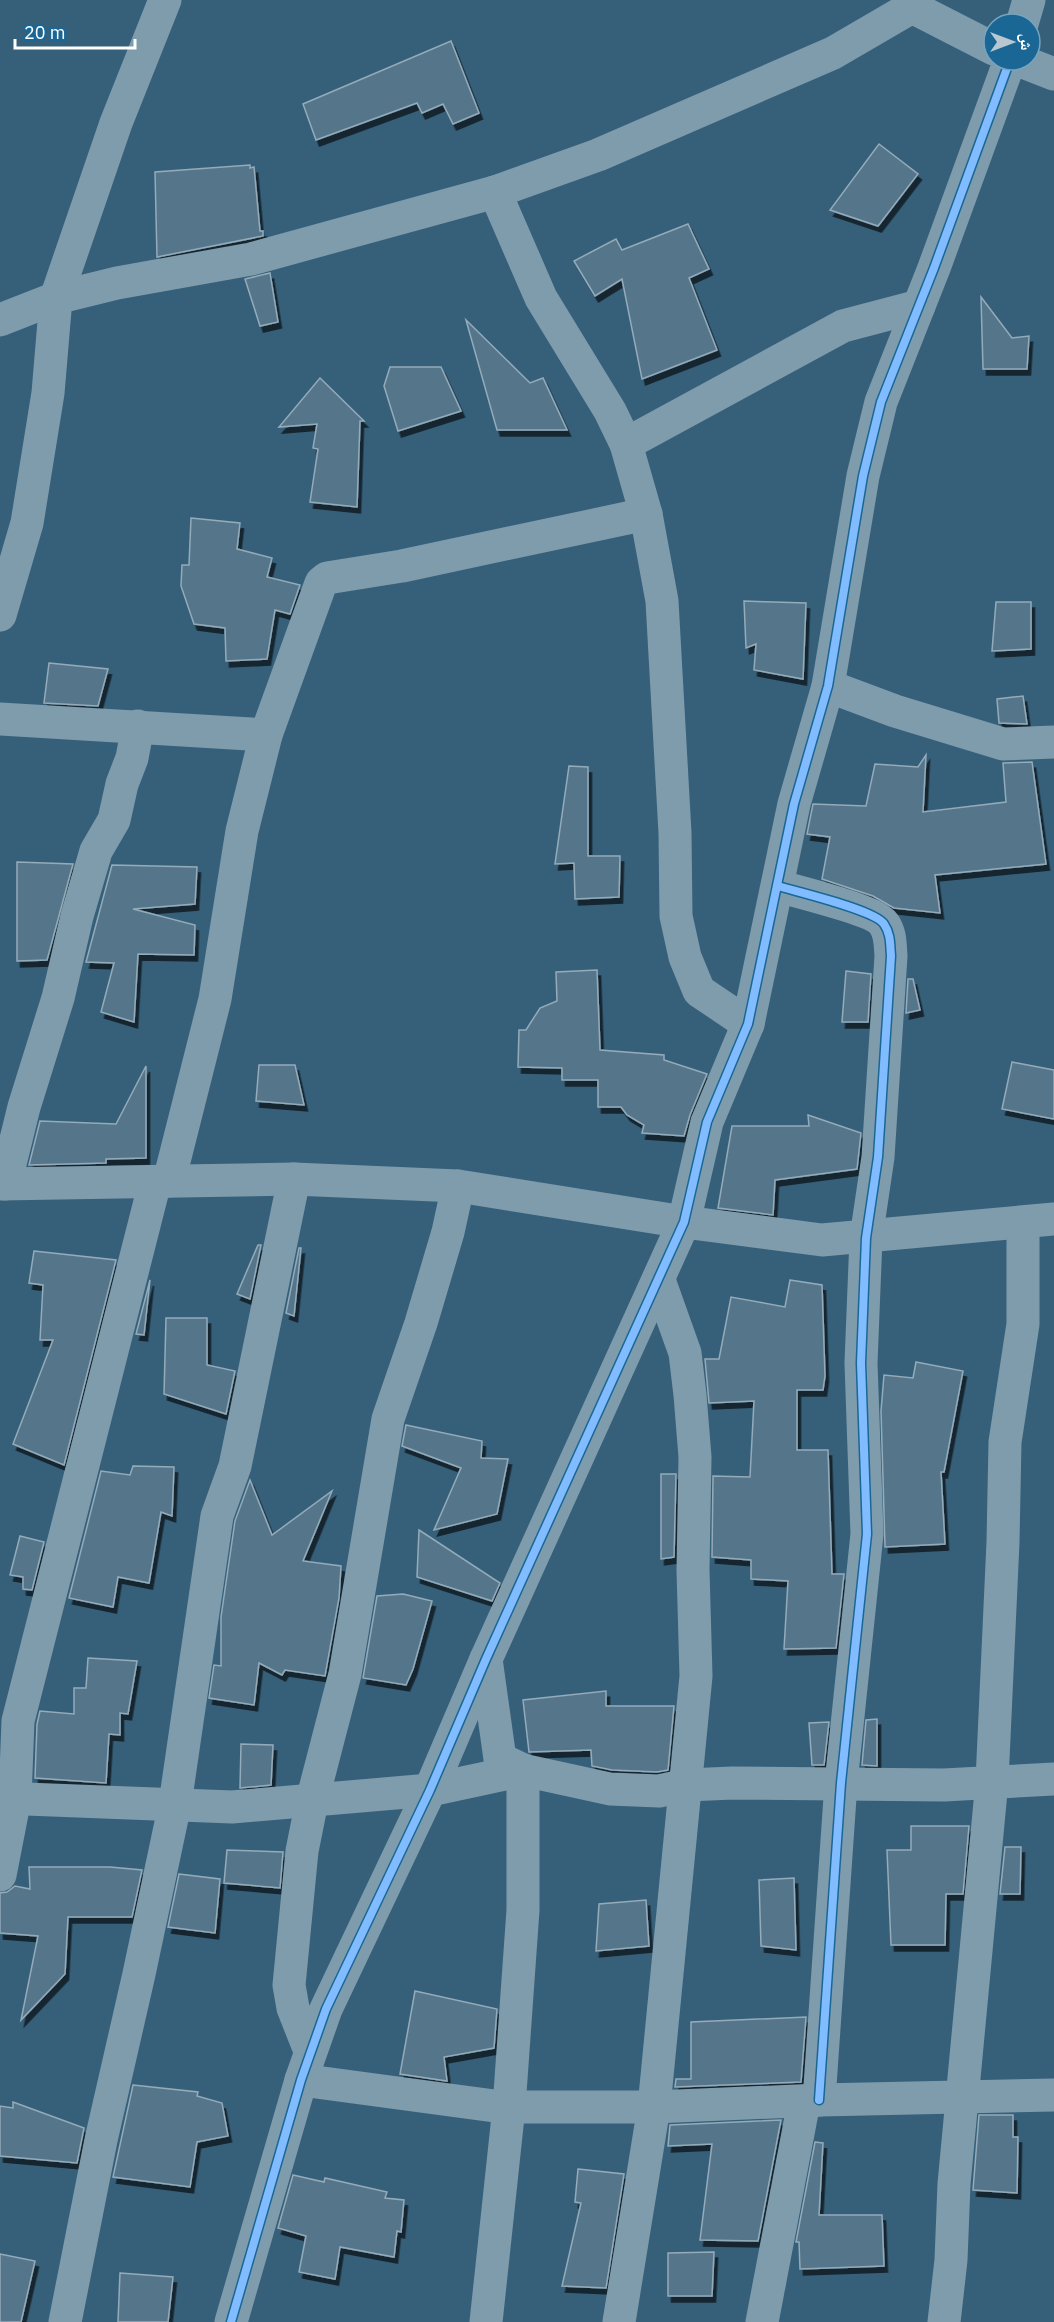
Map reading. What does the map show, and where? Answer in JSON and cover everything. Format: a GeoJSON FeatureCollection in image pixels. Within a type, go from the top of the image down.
{"type":"FeatureCollection","features":[{"type":"Feature","properties":{"kind":"street"},"geometry":{"type":"LineString","coordinates":[[0,615],[27,523],[48,393],[56,298],[116,123],[165,0]]}},
{"type":"Feature","properties":{"kind":"street"},"geometry":{"type":"LineString","coordinates":[[0,320],[56,298],[117,283],[251,259],[495,192],[598,155],[833,53],[907,3],[982,43]]}},
{"type":"Feature","properties":{"kind":"street"},"geometry":{"type":"LineString","coordinates":[[231,2322],[306,2066],[326,2009],[430,1790],[486,1659],[684,1222],[707,1122],[748,1024],[794,804],[828,686],[863,476],[878,413],[1006,72]]}},
{"type":"Feature","properties":{"kind":"street"},"geometry":{"type":"LineString","coordinates":[[495,192],[541,298],[610,411],[626,444],[646,514],[662,601],[675,833],[676,916],[685,957],[699,991],[748,1024]]}},
{"type":"Feature","properties":{"kind":"street"},"geometry":{"type":"LineString","coordinates":[[626,444],[843,326],[919,306]]}},
{"type":"Feature","properties":{"kind":"street"},"geometry":{"type":"LineString","coordinates":[[0,1875],[7,1798],[18,1721],[162,1181],[214,999],[242,831],[266,735],[316,592],[327,578],[402,566],[646,514]]}},
{"type":"Feature","properties":{"kind":"street"},"geometry":{"type":"LineString","coordinates":[[828,686],[895,711],[1003,744],[1054,742]]}},
{"type":"Feature","properties":{"kind":"street"},"geometry":{"type":"LineString","coordinates":[[0,719],[266,735]]}},
{"type":"Feature","properties":{"kind":"street"},"geometry":{"type":"LineString","coordinates":[[138,726],[132,758],[122,784],[114,820],[96,851],[58,998],[3,1184],[294,1179],[458,1186],[684,1222],[822,1240],[866,1238],[1038,1221],[1005,1442],[1004,1542],[992,1781],[964,2099],[954,2184],[951,2260],[944,2322]]}},
{"type":"Feature","properties":{"kind":"street"},"geometry":{"type":"LineString","coordinates":[[762,2322],[812,2101],[841,1783],[867,1534],[861,1363],[866,1238],[878,1157],[891,956],[890,935],[883,922],[869,913],[778,886]]}},
{"type":"Feature","properties":{"kind":"street"},"geometry":{"type":"LineString","coordinates":[[65,2322],[101,2140],[175,1804],[217,1516],[235,1466],[294,1179]]}},
{"type":"Feature","properties":{"kind":"street"},"geometry":{"type":"LineString","coordinates":[[306,2066],[289,1985],[302,1851],[312,1801],[345,1674],[388,1419],[421,1323],[448,1232],[458,1186]]}},
{"type":"Feature","properties":{"kind":"street"},"geometry":{"type":"LineString","coordinates":[[619,2322],[654,2107],[696,1676],[693,1570],[695,1457],[685,1353],[659,1280]]}},
{"type":"Feature","properties":{"kind":"street"},"geometry":{"type":"LineString","coordinates":[[486,1659],[500,1759],[523,1770],[610,1789],[659,1791],[687,1785],[841,1783],[944,1785],[1054,1779]]}},
{"type":"Feature","properties":{"kind":"street"},"geometry":{"type":"LineString","coordinates":[[7,1798],[232,1807],[430,1790],[523,1770]]}},
{"type":"Feature","properties":{"kind":"street"},"geometry":{"type":"LineString","coordinates":[[486,2322],[509,2107],[523,1910],[523,1770]]}},
{"type":"Feature","properties":{"kind":"street"},"geometry":{"type":"LineString","coordinates":[[306,2066],[509,2107],[654,2107],[1054,2095]]}},
{"type":"Feature","properties":{"kind":"building"},"geometry":{"type":"Polygon","coordinates":[[[451,41],[479,113],[453,124],[443,104],[422,113],[417,103],[316,140],[303,104],[451,41]]]}},
{"type":"Feature","properties":{"kind":"building"},"geometry":{"type":"Polygon","coordinates":[[[879,144],[918,174],[878,226],[830,210],[879,144]]]}},
{"type":"Feature","properties":{"kind":"building"},"geometry":{"type":"Polygon","coordinates":[[[250,165],[250,168],[254,167],[260,231],[263,231],[263,236],[157,257],[155,172],[250,165]]]}},
{"type":"Feature","properties":{"kind":"building"},"geometry":{"type":"Polygon","coordinates":[[[688,224],[709,269],[689,278],[717,350],[642,379],[622,279],[595,296],[574,261],[616,239],[622,250],[688,224]]]}},
{"type":"Feature","properties":{"kind":"building"},"geometry":{"type":"Polygon","coordinates":[[[270,273],[278,322],[260,326],[245,279],[270,273]]]}},
{"type":"Feature","properties":{"kind":"building"},"geometry":{"type":"Polygon","coordinates":[[[981,297],[1012,338],[1029,336],[1027,369],[983,369],[981,297]]]}},
{"type":"Feature","properties":{"kind":"building"},"geometry":{"type":"Polygon","coordinates":[[[466,320],[530,383],[543,378],[567,430],[497,430],[466,320]]]}},
{"type":"Feature","properties":{"kind":"building"},"geometry":{"type":"Polygon","coordinates":[[[390,367],[441,367],[461,411],[398,431],[384,386],[390,367]]]}},
{"type":"Feature","properties":{"kind":"building"},"geometry":{"type":"Polygon","coordinates":[[[320,378],[364,421],[360,421],[357,507],[310,502],[318,449],[313,448],[317,424],[279,427],[320,378]]]}},
{"type":"Feature","properties":{"kind":"building"},"geometry":{"type":"Polygon","coordinates":[[[191,518],[240,523],[237,549],[272,558],[267,577],[300,585],[290,614],[275,610],[267,659],[226,661],[225,628],[194,624],[181,586],[182,565],[189,565],[191,518]]]}},
{"type":"Feature","properties":{"kind":"building"},"geometry":{"type":"Polygon","coordinates":[[[744,601],[806,603],[803,679],[754,670],[756,644],[746,648],[744,601]]]}},
{"type":"Feature","properties":{"kind":"building"},"geometry":{"type":"Polygon","coordinates":[[[996,602],[1031,602],[1031,649],[992,651],[996,602]]]}},
{"type":"Feature","properties":{"kind":"building"},"geometry":{"type":"Polygon","coordinates":[[[49,663],[108,669],[98,706],[44,703],[49,663]]]}},
{"type":"Feature","properties":{"kind":"building"},"geometry":{"type":"Polygon","coordinates":[[[1023,696],[1027,724],[999,723],[997,699],[1023,696]]]}},
{"type":"Feature","properties":{"kind":"building"},"geometry":{"type":"Polygon","coordinates":[[[926,755],[923,812],[1006,802],[1003,763],[1032,762],[1046,864],[935,875],[940,913],[894,908],[873,896],[822,879],[830,837],[807,834],[813,804],[866,806],[875,764],[918,767],[926,755]]]}},
{"type":"Feature","properties":{"kind":"building"},"geometry":{"type":"Polygon","coordinates":[[[569,766],[588,767],[588,856],[620,856],[619,897],[575,899],[574,863],[555,864],[569,766]]]}},
{"type":"Feature","properties":{"kind":"building"},"geometry":{"type":"Polygon","coordinates":[[[17,862],[73,864],[47,960],[17,961],[17,862]]]}},
{"type":"Feature","properties":{"kind":"building"},"geometry":{"type":"Polygon","coordinates":[[[112,865],[197,867],[195,904],[133,909],[195,925],[194,955],[138,954],[134,1022],[101,1012],[114,963],[86,962],[112,865]]]}},
{"type":"Feature","properties":{"kind":"building"},"geometry":{"type":"Polygon","coordinates":[[[597,970],[600,1050],[664,1055],[664,1060],[707,1074],[684,1136],[642,1133],[644,1125],[627,1115],[621,1107],[598,1107],[598,1080],[562,1080],[562,1068],[518,1067],[519,1030],[526,1030],[540,1008],[557,1001],[556,972],[597,970]]]}},
{"type":"Feature","properties":{"kind":"building"},"geometry":{"type":"Polygon","coordinates":[[[846,971],[871,974],[868,1022],[842,1022],[846,971]]]}},
{"type":"Feature","properties":{"kind":"building"},"geometry":{"type":"Polygon","coordinates":[[[908,979],[913,979],[920,1010],[906,1013],[908,979]]]}},
{"type":"Feature","properties":{"kind":"building"},"geometry":{"type":"Polygon","coordinates":[[[1012,1062],[1054,1070],[1054,1119],[1002,1109],[1012,1062]]]}},
{"type":"Feature","properties":{"kind":"building"},"geometry":{"type":"Polygon","coordinates":[[[259,1065],[295,1065],[304,1105],[256,1101],[259,1065]]]}},
{"type":"Feature","properties":{"kind":"building"},"geometry":{"type":"Polygon","coordinates":[[[146,1066],[146,1158],[106,1159],[106,1163],[29,1165],[40,1121],[116,1124],[146,1066]]]}},
{"type":"Feature","properties":{"kind":"building"},"geometry":{"type":"Polygon","coordinates":[[[808,1115],[861,1133],[857,1169],[775,1180],[773,1215],[718,1208],[732,1126],[809,1126],[808,1115]]]}},
{"type":"Feature","properties":{"kind":"building"},"geometry":{"type":"Polygon","coordinates":[[[258,1245],[261,1245],[250,1299],[237,1294],[258,1245]]]}},
{"type":"Feature","properties":{"kind":"building"},"geometry":{"type":"Polygon","coordinates":[[[299,1248],[301,1248],[294,1316],[286,1313],[299,1248]]]}},
{"type":"Feature","properties":{"kind":"building"},"geometry":{"type":"Polygon","coordinates":[[[34,1251],[116,1260],[64,1465],[13,1444],[53,1340],[40,1340],[43,1285],[29,1283],[34,1251]]]}},
{"type":"Feature","properties":{"kind":"building"},"geometry":{"type":"Polygon","coordinates":[[[150,1280],[144,1335],[136,1334],[150,1280]]]}},
{"type":"Feature","properties":{"kind":"building"},"geometry":{"type":"Polygon","coordinates":[[[790,1280],[822,1285],[825,1376],[823,1390],[797,1390],[797,1450],[828,1450],[832,1574],[844,1574],[836,1648],[784,1649],[788,1581],[751,1579],[751,1560],[712,1557],[713,1476],[750,1477],[754,1401],[709,1403],[705,1359],[719,1359],[731,1297],[785,1307],[790,1280]]]}},
{"type":"Feature","properties":{"kind":"building"},"geometry":{"type":"Polygon","coordinates":[[[166,1318],[207,1318],[207,1365],[235,1371],[226,1414],[164,1394],[166,1318]]]}},
{"type":"Feature","properties":{"kind":"building"},"geometry":{"type":"Polygon","coordinates":[[[916,1362],[963,1371],[944,1472],[941,1472],[945,1544],[885,1547],[881,1411],[884,1375],[913,1378],[916,1362]]]}},
{"type":"Feature","properties":{"kind":"building"},"geometry":{"type":"Polygon","coordinates":[[[406,1425],[482,1441],[481,1458],[508,1459],[497,1514],[434,1530],[461,1468],[402,1446],[406,1425]]]}},
{"type":"Feature","properties":{"kind":"building"},"geometry":{"type":"Polygon","coordinates":[[[133,1466],[174,1467],[172,1516],[161,1512],[149,1583],[118,1577],[113,1607],[69,1598],[101,1471],[130,1475],[133,1466]]]}},
{"type":"Feature","properties":{"kind":"building"},"geometry":{"type":"Polygon","coordinates":[[[661,1474],[676,1474],[674,1557],[661,1559],[661,1474]]]}},
{"type":"Feature","properties":{"kind":"building"},"geometry":{"type":"Polygon","coordinates":[[[250,1480],[272,1535],[332,1491],[303,1561],[341,1566],[339,1598],[325,1676],[285,1670],[282,1675],[259,1663],[254,1705],[209,1698],[214,1665],[221,1666],[221,1617],[235,1521],[250,1480]]]}},
{"type":"Feature","properties":{"kind":"building"},"geometry":{"type":"Polygon","coordinates":[[[419,1530],[500,1583],[492,1601],[417,1577],[419,1530]]]}},
{"type":"Feature","properties":{"kind":"building"},"geometry":{"type":"Polygon","coordinates":[[[20,1536],[44,1542],[32,1590],[23,1589],[23,1577],[10,1575],[20,1536]]]}},
{"type":"Feature","properties":{"kind":"building"},"geometry":{"type":"Polygon","coordinates":[[[403,1594],[432,1601],[413,1669],[406,1685],[363,1678],[377,1596],[403,1594]]]}},
{"type":"Feature","properties":{"kind":"building"},"geometry":{"type":"Polygon","coordinates":[[[88,1658],[137,1661],[128,1714],[120,1713],[120,1735],[109,1734],[106,1783],[35,1778],[37,1724],[40,1711],[74,1714],[74,1688],[86,1688],[88,1658]]]}},
{"type":"Feature","properties":{"kind":"building"},"geometry":{"type":"Polygon","coordinates":[[[606,1691],[606,1706],[674,1706],[668,1770],[657,1772],[612,1770],[592,1766],[591,1750],[529,1752],[523,1700],[606,1691]]]}},
{"type":"Feature","properties":{"kind":"building"},"geometry":{"type":"Polygon","coordinates":[[[877,1719],[877,1766],[862,1765],[866,1720],[877,1719]]]}},
{"type":"Feature","properties":{"kind":"building"},"geometry":{"type":"Polygon","coordinates":[[[829,1722],[824,1765],[812,1765],[809,1723],[829,1722]]]}},
{"type":"Feature","properties":{"kind":"building"},"geometry":{"type":"Polygon","coordinates":[[[241,1744],[273,1745],[271,1785],[240,1788],[241,1744]]]}},
{"type":"Feature","properties":{"kind":"building"},"geometry":{"type":"Polygon","coordinates":[[[911,1826],[969,1826],[963,1894],[946,1894],[945,1945],[891,1945],[887,1850],[911,1850],[911,1826]]]}},
{"type":"Feature","properties":{"kind":"building"},"geometry":{"type":"Polygon","coordinates":[[[1005,1847],[1021,1847],[1020,1894],[1000,1894],[1005,1847]]]}},
{"type":"Feature","properties":{"kind":"building"},"geometry":{"type":"Polygon","coordinates":[[[227,1850],[283,1852],[280,1888],[224,1883],[227,1850]]]}},
{"type":"Feature","properties":{"kind":"building"},"geometry":{"type":"Polygon","coordinates":[[[29,1867],[110,1867],[142,1870],[132,1917],[68,1917],[65,1974],[21,2020],[38,1936],[0,1933],[0,1893],[7,1892],[15,1886],[30,1889],[29,1867]]]}},
{"type":"Feature","properties":{"kind":"building"},"geometry":{"type":"Polygon","coordinates":[[[179,1874],[220,1879],[215,1933],[168,1927],[179,1874]]]}},
{"type":"Feature","properties":{"kind":"building"},"geometry":{"type":"Polygon","coordinates":[[[794,1878],[796,1950],[761,1946],[759,1880],[794,1878]]]}},
{"type":"Feature","properties":{"kind":"building"},"geometry":{"type":"Polygon","coordinates":[[[646,1900],[649,1946],[596,1951],[599,1904],[646,1900]]]}},
{"type":"Feature","properties":{"kind":"building"},"geometry":{"type":"Polygon","coordinates":[[[415,1991],[497,2009],[494,2048],[444,2057],[447,2081],[400,2074],[415,1991]]]}},
{"type":"Feature","properties":{"kind":"building"},"geometry":{"type":"Polygon","coordinates":[[[806,2017],[801,2082],[675,2087],[676,2079],[691,2079],[691,2022],[806,2017]]]}},
{"type":"Feature","properties":{"kind":"building"},"geometry":{"type":"Polygon","coordinates":[[[133,2085],[198,2092],[197,2096],[222,2103],[228,2136],[197,2142],[190,2187],[113,2177],[133,2085]]]}},
{"type":"Feature","properties":{"kind":"building"},"geometry":{"type":"Polygon","coordinates":[[[13,2102],[84,2128],[77,2163],[0,2156],[0,2106],[13,2108],[13,2102]]]}},
{"type":"Feature","properties":{"kind":"building"},"geometry":{"type":"Polygon","coordinates":[[[979,2115],[1013,2115],[1013,2137],[1018,2137],[1017,2193],[973,2190],[979,2115]]]}},
{"type":"Feature","properties":{"kind":"building"},"geometry":{"type":"Polygon","coordinates":[[[781,2120],[758,2241],[700,2240],[712,2144],[668,2146],[670,2125],[781,2120]]]}},
{"type":"Feature","properties":{"kind":"building"},"geometry":{"type":"Polygon","coordinates":[[[815,2142],[823,2143],[819,2215],[882,2215],[884,2266],[800,2269],[799,2242],[796,2242],[815,2142]]]}},
{"type":"Feature","properties":{"kind":"building"},"geometry":{"type":"Polygon","coordinates":[[[578,2169],[624,2174],[606,2288],[562,2286],[581,2203],[575,2202],[578,2169]]]}},
{"type":"Feature","properties":{"kind":"building"},"geometry":{"type":"Polygon","coordinates":[[[293,2175],[324,2182],[325,2178],[387,2192],[385,2198],[404,2200],[401,2232],[397,2231],[394,2257],[340,2247],[335,2279],[299,2272],[306,2236],[278,2228],[293,2175]]]}},
{"type":"Feature","properties":{"kind":"building"},"geometry":{"type":"Polygon","coordinates":[[[714,2252],[712,2296],[668,2296],[668,2253],[714,2252]]]}},
{"type":"Feature","properties":{"kind":"building"},"geometry":{"type":"Polygon","coordinates":[[[0,2254],[35,2261],[21,2322],[0,2322],[0,2254]]]}},
{"type":"Feature","properties":{"kind":"building"},"geometry":{"type":"Polygon","coordinates":[[[120,2273],[173,2277],[168,2322],[118,2322],[120,2273]]]}},
{"type":"Feature","properties":{"kind":"cycle path"},"geometry":{"type":"LineString","coordinates":[[231,2322],[301,2080],[326,2009],[430,1790],[486,1659],[684,1222],[707,1122],[748,1024],[794,804],[828,686],[863,476],[881,402],[934,268],[1006,72]]}},
{"type":"Feature","properties":{"kind":"cycle path"},"geometry":{"type":"LineString","coordinates":[[778,886],[852,907],[878,919],[888,932],[891,956],[878,1157],[866,1238],[861,1363],[867,1534],[841,1783],[819,2100]]}}]}
